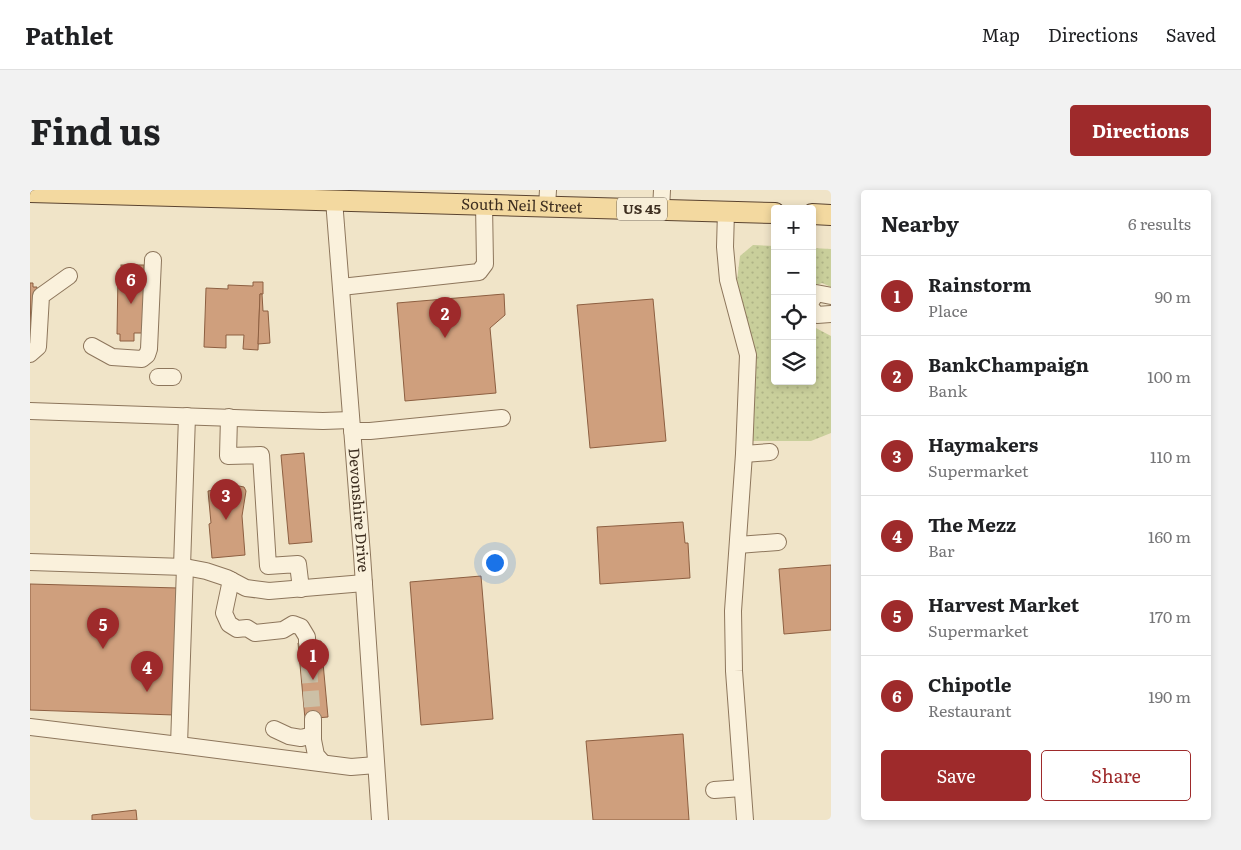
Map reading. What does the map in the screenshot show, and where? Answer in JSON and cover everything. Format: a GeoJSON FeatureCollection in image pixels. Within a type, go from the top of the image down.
{"type":"FeatureCollection","features":[{"type":"Feature","properties":{"kind":"main road","name":"South Neil Street"},"geometry":{"type":"LineString","coordinates":[[30,192],[134,192],[484,204],[547,198],[661,200],[726,211],[771,213]]}},
{"type":"Feature","properties":{"kind":"main road"},"geometry":{"type":"LineString","coordinates":[[816,214],[831,215]]}},
{"type":"Feature","properties":{"kind":"street","name":"Devonshire Drive"},"geometry":{"type":"LineString","coordinates":[[334,200],[364,583],[380,820]]}},
{"type":"Feature","properties":{"kind":"street"},"geometry":{"type":"LineString","coordinates":[[341,287],[479,272],[485,264],[484,204]]}},
{"type":"Feature","properties":{"kind":"street"},"geometry":{"type":"LineString","coordinates":[[726,211],[725,247],[728,280],[748,355],[744,454],[733,611],[735,691],[745,820]]}},
{"type":"Feature","properties":{"kind":"street"},"geometry":{"type":"LineString","coordinates":[[92,346],[112,357],[142,359],[147,355],[149,349],[153,260]]}},
{"type":"Feature","properties":{"kind":"street"},"geometry":{"type":"LineString","coordinates":[[30,354],[38,347],[41,296],[69,276]]}},
{"type":"Feature","properties":{"kind":"street"},"geometry":{"type":"LineString","coordinates":[[815,295],[816,293],[831,296]]}},
{"type":"Feature","properties":{"kind":"street"},"geometry":{"type":"LineString","coordinates":[[816,315],[831,314]]}},
{"type":"Feature","properties":{"kind":"street"},"geometry":{"type":"LineString","coordinates":[[30,411],[229,417],[351,426],[370,431],[502,418]]}},
{"type":"Feature","properties":{"kind":"street"},"geometry":{"type":"LineString","coordinates":[[179,745],[187,416]]}},
{"type":"Feature","properties":{"kind":"street"},"geometry":{"type":"LineString","coordinates":[[229,417],[228,456],[261,455],[268,566],[298,564],[300,589]]}},
{"type":"Feature","properties":{"kind":"street"},"geometry":{"type":"LineString","coordinates":[[744,454],[770,452]]}},
{"type":"Feature","properties":{"kind":"street"},"geometry":{"type":"LineString","coordinates":[[738,545],[778,542]]}},
{"type":"Feature","properties":{"kind":"street"},"geometry":{"type":"LineString","coordinates":[[30,562],[184,567],[206,571],[246,588],[269,591],[364,583]]}},
{"type":"Feature","properties":{"kind":"street"},"geometry":{"type":"LineString","coordinates":[[231,580],[224,613],[229,624],[237,629],[247,628],[255,633],[283,630],[293,624],[302,627],[307,637],[307,642]]}},
{"type":"Feature","properties":{"kind":"street"},"geometry":{"type":"LineString","coordinates":[[313,718],[316,755],[323,763]]}},
{"type":"Feature","properties":{"kind":"street"},"geometry":{"type":"LineString","coordinates":[[30,727],[351,767],[376,765]]}},
{"type":"Feature","properties":{"kind":"street"},"geometry":{"type":"LineString","coordinates":[[274,729],[289,736],[301,738],[313,735]]}},
{"type":"Feature","properties":{"kind":"street"},"geometry":{"type":"LineString","coordinates":[[714,790],[742,788]]}},
{"type":"Feature","properties":{"kind":"green space"},"geometry":{"type":"Polygon","coordinates":[[[753,245],[771,246],[771,385],[816,385],[816,328],[831,336],[831,433],[811,441],[752,441],[756,364],[755,352],[737,280],[740,256],[753,245]]]}},
{"type":"Feature","properties":{"kind":"green space"},"geometry":{"type":"Polygon","coordinates":[[[816,248],[831,249],[831,287],[822,283],[816,285],[816,248]]]}},
{"type":"Feature","properties":{"kind":"building"},"geometry":{"type":"Polygon","coordinates":[[[121,265],[144,265],[144,275],[121,275],[121,265]]]}},
{"type":"Feature","properties":{"kind":"building"},"geometry":{"type":"Polygon","coordinates":[[[118,275],[144,275],[143,333],[134,333],[134,341],[120,341],[120,334],[117,334],[118,275]]]}},
{"type":"Feature","properties":{"kind":"building"},"geometry":{"type":"Polygon","coordinates":[[[253,282],[263,282],[263,294],[260,294],[258,350],[243,349],[244,335],[226,335],[226,348],[204,347],[206,288],[228,289],[228,285],[253,286],[253,282]]]}},
{"type":"Feature","properties":{"kind":"building"},"geometry":{"type":"Polygon","coordinates":[[[30,283],[33,283],[33,287],[37,287],[31,342],[30,283]]]}},
{"type":"Feature","properties":{"kind":"building"},"geometry":{"type":"Polygon","coordinates":[[[260,294],[262,294],[263,311],[268,311],[270,343],[258,344],[260,294]]]}},
{"type":"Feature","properties":{"kind":"building"},"geometry":{"type":"Polygon","coordinates":[[[504,294],[505,315],[490,328],[496,393],[405,401],[397,303],[504,294]]]}},
{"type":"Feature","properties":{"kind":"building"},"geometry":{"type":"Polygon","coordinates":[[[653,299],[666,441],[590,448],[577,305],[653,299]]]}},
{"type":"Feature","properties":{"kind":"building"},"geometry":{"type":"Polygon","coordinates":[[[304,453],[312,542],[289,544],[281,455],[304,453]]]}},
{"type":"Feature","properties":{"kind":"building"},"geometry":{"type":"Polygon","coordinates":[[[239,486],[244,487],[246,491],[242,516],[245,555],[212,558],[208,491],[239,486]]]}},
{"type":"Feature","properties":{"kind":"building"},"geometry":{"type":"Polygon","coordinates":[[[683,522],[685,543],[688,543],[690,578],[600,584],[597,527],[683,522]]]}},
{"type":"Feature","properties":{"kind":"building"},"geometry":{"type":"Polygon","coordinates":[[[831,565],[831,630],[784,634],[779,569],[831,565]]]}},
{"type":"Feature","properties":{"kind":"building"},"geometry":{"type":"Polygon","coordinates":[[[481,576],[493,719],[421,725],[410,582],[481,576]]]}},
{"type":"Feature","properties":{"kind":"building"},"geometry":{"type":"Polygon","coordinates":[[[30,584],[178,588],[174,715],[30,710],[30,584]]]}},
{"type":"Feature","properties":{"kind":"building"},"geometry":{"type":"Polygon","coordinates":[[[321,641],[328,717],[305,719],[298,643],[321,641]]]}},
{"type":"Feature","properties":{"kind":"building"},"geometry":{"type":"Polygon","coordinates":[[[683,734],[689,820],[593,820],[586,741],[683,734]]]}},
{"type":"Feature","properties":{"kind":"building"},"geometry":{"type":"Polygon","coordinates":[[[136,810],[137,820],[92,820],[92,815],[136,810]]]}},
{"type":"Feature","properties":{"kind":"tunnel"},"geometry":{"type":"LineString","coordinates":[[307,643],[313,719]]}},
{"type":"Feature","properties":{"kind":"place","name":"Chipotle"},"geometry":{"type":"Point","coordinates":[131,304]}},
{"type":"Feature","properties":{"kind":"place","name":"BankChampaign"},"geometry":{"type":"Point","coordinates":[445,338]}},
{"type":"Feature","properties":{"kind":"place","name":"Haymakers"},"geometry":{"type":"Point","coordinates":[226,520]}},
{"type":"Feature","properties":{"kind":"place","name":"Harvest Market"},"geometry":{"type":"Point","coordinates":[103,649]}},
{"type":"Feature","properties":{"kind":"place","name":"Rainstorm"},"geometry":{"type":"Point","coordinates":[313,680]}},
{"type":"Feature","properties":{"kind":"place","name":"The Mezz"},"geometry":{"type":"Point","coordinates":[147,692]}}]}
